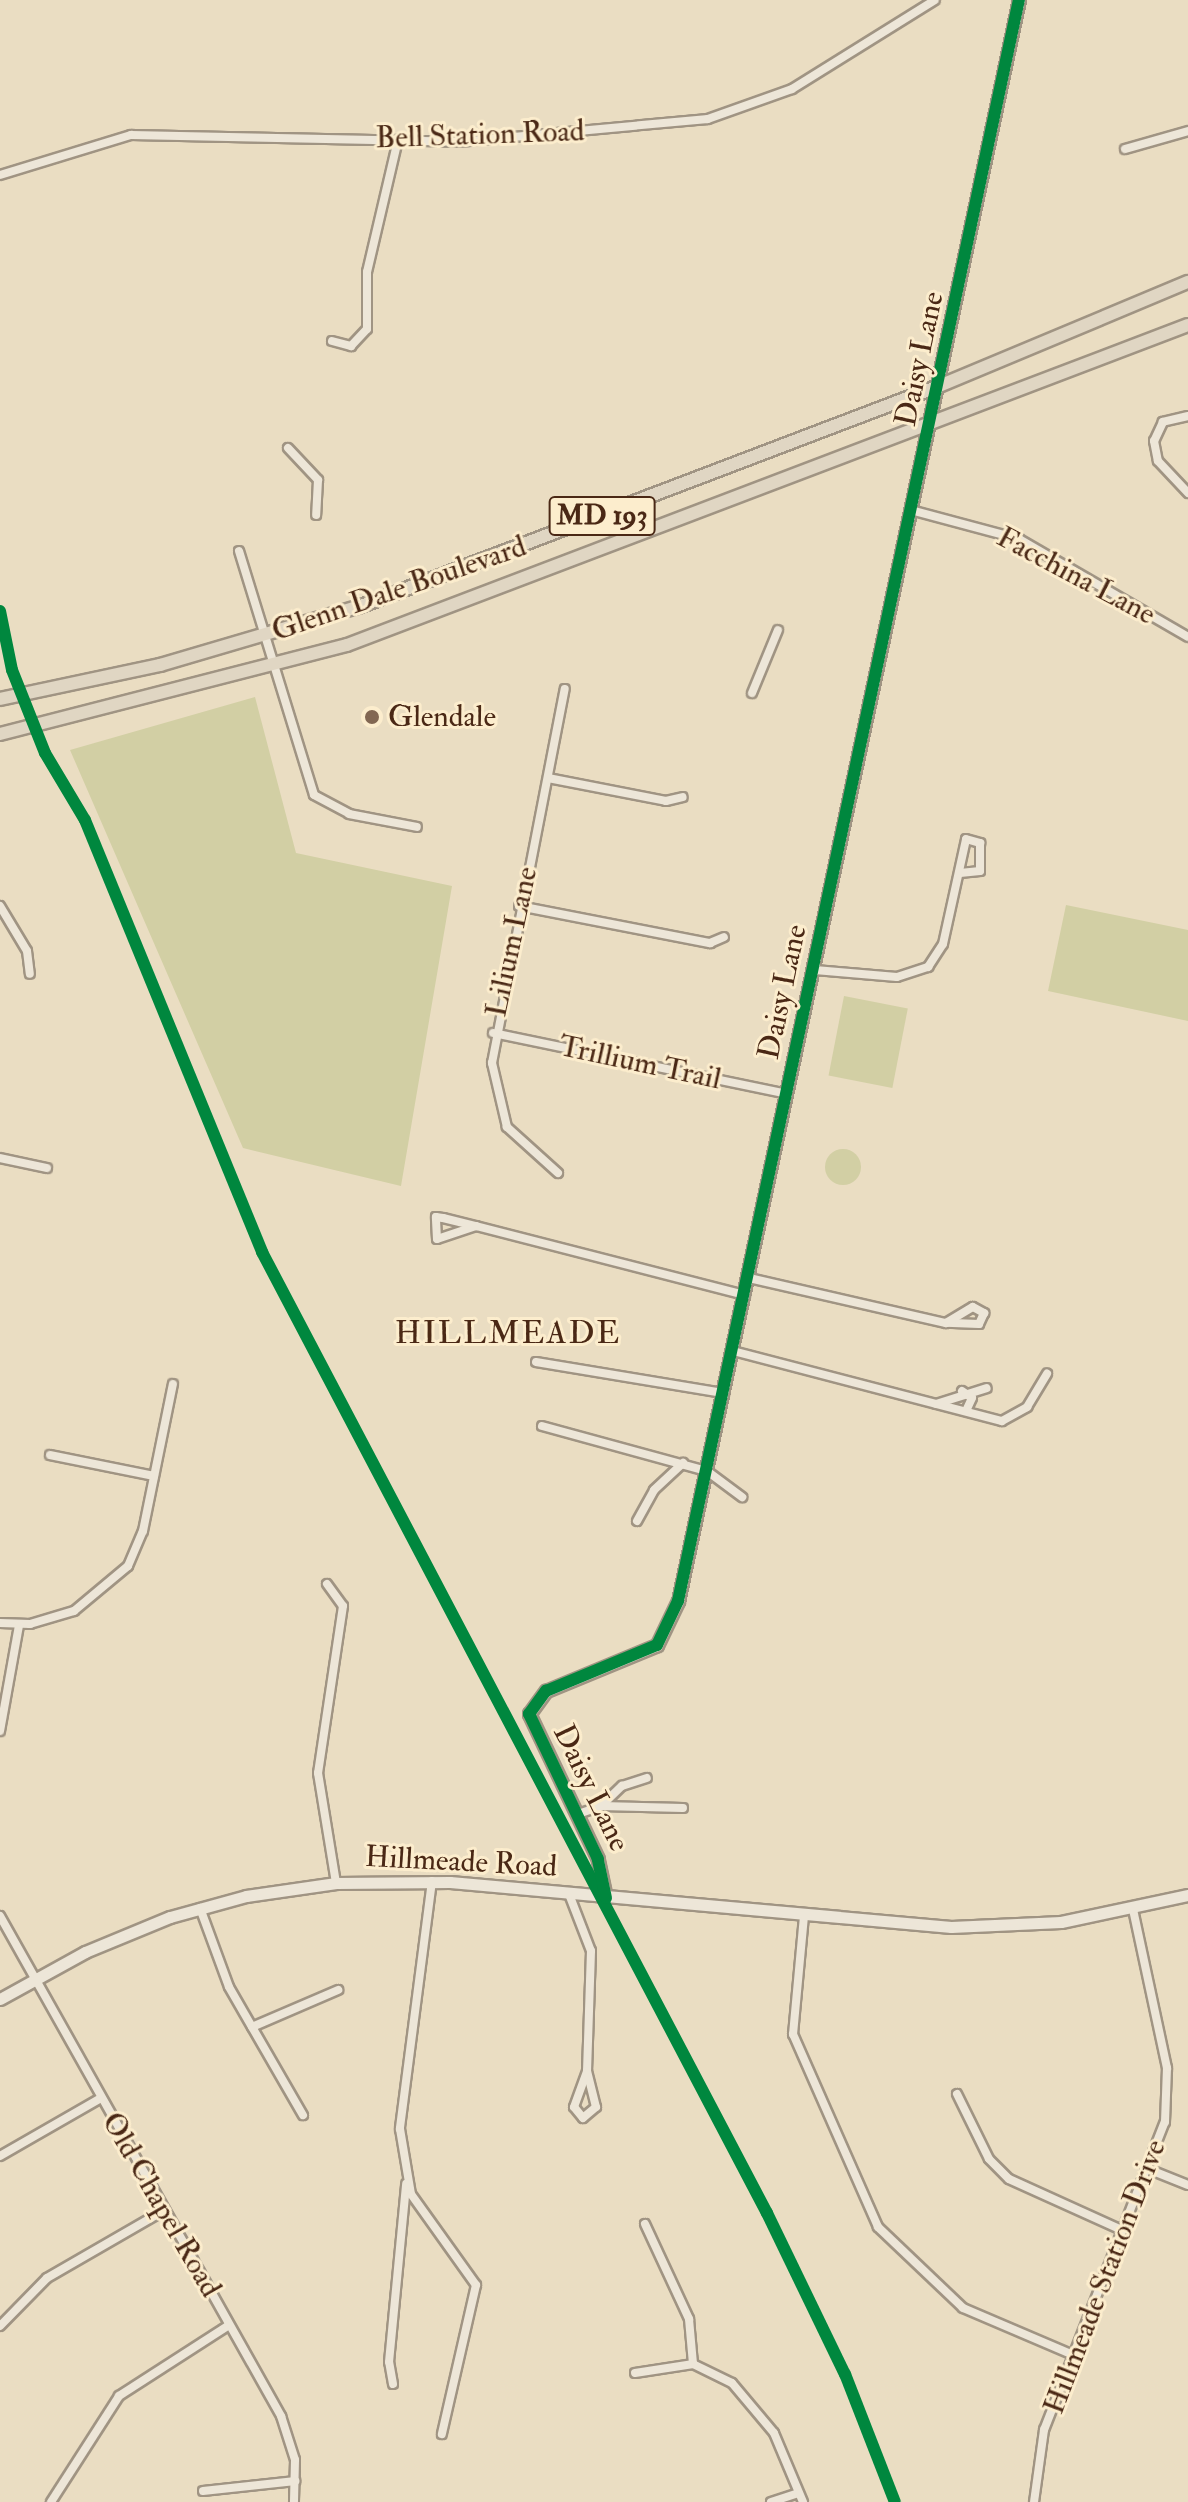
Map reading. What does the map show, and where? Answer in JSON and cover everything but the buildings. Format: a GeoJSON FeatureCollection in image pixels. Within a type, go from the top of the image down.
{"type":"FeatureCollection","features":[{"type":"Feature","properties":{"kind":"main road","name":"Glenn Dale Boulevard"},"geometry":{"type":"LineString","coordinates":[[0,699],[264,637],[939,386],[1188,282]]}},
{"type":"Feature","properties":{"kind":"main road","name":"Glenn Dale Boulevard"},"geometry":{"type":"LineString","coordinates":[[0,734],[276,666],[509,587],[1188,325]]}},
{"type":"Feature","properties":{"kind":"street","name":"Bell Station Road"},"geometry":{"type":"LineString","coordinates":[[0,175],[131,135],[398,140],[586,133],[736,112],[822,73],[935,0]]}},
{"type":"Feature","properties":{"kind":"street","name":"Daisy Lane"},"geometry":{"type":"LineString","coordinates":[[606,1898],[578,1814],[533,1731],[531,1705],[546,1691],[664,1638],[707,1471],[749,1278],[934,422],[1019,0]]}},
{"type":"Feature","properties":{"kind":"street"},"geometry":{"type":"LineString","coordinates":[[1125,149],[1188,131]]}},
{"type":"Feature","properties":{"kind":"street"},"geometry":{"type":"LineString","coordinates":[[332,341],[351,346],[367,329],[367,272],[398,140]]}},
{"type":"Feature","properties":{"kind":"street"},"geometry":{"type":"LineString","coordinates":[[1188,416],[1173,413],[1163,422],[1155,452],[1188,493]]}},
{"type":"Feature","properties":{"kind":"street"},"geometry":{"type":"LineString","coordinates":[[288,448],[318,480],[316,515]]}},
{"type":"Feature","properties":{"kind":"street","name":"Facchina Lane"},"geometry":{"type":"LineString","coordinates":[[914,511],[1019,539],[1188,637]]}},
{"type":"Feature","properties":{"kind":"street"},"geometry":{"type":"LineString","coordinates":[[239,551],[314,795],[349,814],[417,827]]}},
{"type":"Feature","properties":{"kind":"street"},"geometry":{"type":"LineString","coordinates":[[752,693],[778,630]]}},
{"type":"Feature","properties":{"kind":"street","name":"Lilium Lane"},"geometry":{"type":"LineString","coordinates":[[558,1173],[507,1127],[495,1093],[493,1033],[565,689]]}},
{"type":"Feature","properties":{"kind":"street"},"geometry":{"type":"LineString","coordinates":[[548,778],[666,801],[683,797]]}},
{"type":"Feature","properties":{"kind":"street"},"geometry":{"type":"LineString","coordinates":[[815,970],[897,977],[928,967],[943,944],[960,873]]}},
{"type":"Feature","properties":{"kind":"street"},"geometry":{"type":"LineString","coordinates":[[0,906],[27,951],[30,974]]}},
{"type":"Feature","properties":{"kind":"street"},"geometry":{"type":"LineString","coordinates":[[519,906],[710,943],[724,937]]}},
{"type":"Feature","properties":{"kind":"street","name":"Trillium Trail"},"geometry":{"type":"LineString","coordinates":[[493,1033],[787,1094]]}},
{"type":"Feature","properties":{"kind":"street"},"geometry":{"type":"LineString","coordinates":[[0,1158],[47,1168]]}},
{"type":"Feature","properties":{"kind":"street"},"geometry":{"type":"LineString","coordinates":[[476,1226],[452,1238],[437,1239],[432,1230],[436,1217],[476,1226],[745,1295]]}},
{"type":"Feature","properties":{"kind":"street"},"geometry":{"type":"LineString","coordinates":[[749,1278],[946,1323]]}},
{"type":"Feature","properties":{"kind":"street"},"geometry":{"type":"LineString","coordinates":[[733,1351],[1002,1421],[1017,1416],[1047,1374]]}},
{"type":"Feature","properties":{"kind":"street"},"geometry":{"type":"LineString","coordinates":[[536,1362],[724,1393]]}},
{"type":"Feature","properties":{"kind":"street"},"geometry":{"type":"LineString","coordinates":[[0,1623],[19,1625],[74,1611],[115,1581],[138,1546],[173,1384]]}},
{"type":"Feature","properties":{"kind":"street"},"geometry":{"type":"LineString","coordinates":[[935,1405],[962,1391],[987,1388]]}},
{"type":"Feature","properties":{"kind":"street"},"geometry":{"type":"LineString","coordinates":[[962,1391],[972,1398],[966,1411]]}},
{"type":"Feature","properties":{"kind":"street"},"geometry":{"type":"LineString","coordinates":[[542,1426],[707,1471],[742,1497]]}},
{"type":"Feature","properties":{"kind":"street"},"geometry":{"type":"LineString","coordinates":[[50,1455],[154,1476]]}},
{"type":"Feature","properties":{"kind":"street"},"geometry":{"type":"LineString","coordinates":[[637,1521],[654,1490],[683,1463]]}},
{"type":"Feature","properties":{"kind":"street"},"geometry":{"type":"LineString","coordinates":[[327,1584],[343,1606],[318,1773],[336,1883]]}},
{"type":"Feature","properties":{"kind":"street"},"geometry":{"type":"LineString","coordinates":[[0,1731],[19,1625]]}},
{"type":"Feature","properties":{"kind":"street"},"geometry":{"type":"LineString","coordinates":[[601,1806],[622,1786],[647,1778]]}},
{"type":"Feature","properties":{"kind":"street"},"geometry":{"type":"LineString","coordinates":[[578,1814],[601,1806],[683,1808]]}},
{"type":"Feature","properties":{"kind":"street"},"geometry":{"type":"LineString","coordinates":[[393,2384],[389,2362],[407,2183],[400,2129],[432,1881]]}},
{"type":"Feature","properties":{"kind":"street","name":"Hillmeade Road"},"geometry":{"type":"LineString","coordinates":[[0,1999],[32,1979],[200,1908],[336,1883],[432,1881],[804,1916],[990,1927],[1133,1910],[1188,1895]]}},
{"type":"Feature","properties":{"kind":"street"},"geometry":{"type":"LineString","coordinates":[[569,1894],[591,1951],[587,2071],[596,2107],[583,2118],[574,2107],[587,2071]]}},
{"type":"Feature","properties":{"kind":"street"},"geometry":{"type":"LineString","coordinates":[[200,1908],[252,2027],[303,2115]]}},
{"type":"Feature","properties":{"kind":"street","name":"Hillmeade Station Drive"},"geometry":{"type":"LineString","coordinates":[[1034,2502],[1044,2430],[1148,2169],[1168,2088],[1133,1910]]}},
{"type":"Feature","properties":{"kind":"street","name":"Old Chapel Road"},"geometry":{"type":"LineString","coordinates":[[0,1916],[32,1979],[288,2432],[295,2481],[294,2502]]}},
{"type":"Feature","properties":{"kind":"street"},"geometry":{"type":"LineString","coordinates":[[804,1916],[793,2034],[878,2227],[963,2308],[1073,2355]]}},
{"type":"Feature","properties":{"kind":"street"},"geometry":{"type":"LineString","coordinates":[[252,2027],[338,1990]]}},
{"type":"Feature","properties":{"kind":"street"},"geometry":{"type":"LineString","coordinates":[[957,2094],[989,2159],[1009,2179],[1122,2230]]}},
{"type":"Feature","properties":{"kind":"street"},"geometry":{"type":"LineString","coordinates":[[0,2156],[99,2099]]}},
{"type":"Feature","properties":{"kind":"street"},"geometry":{"type":"LineString","coordinates":[[1148,2169],[1188,2185]]}},
{"type":"Feature","properties":{"kind":"street"},"geometry":{"type":"LineString","coordinates":[[407,2183],[476,2285],[442,2434]]}},
{"type":"Feature","properties":{"kind":"street"},"geometry":{"type":"LineString","coordinates":[[0,2326],[47,2278],[163,2211]]}},
{"type":"Feature","properties":{"kind":"street"},"geometry":{"type":"LineString","coordinates":[[645,2224],[689,2319],[693,2364]]}},
{"type":"Feature","properties":{"kind":"street"},"geometry":{"type":"LineString","coordinates":[[51,2502],[119,2396],[229,2325]]}},
{"type":"Feature","properties":{"kind":"street"},"geometry":{"type":"LineString","coordinates":[[635,2373],[693,2364],[732,2383],[759,2409],[801,2497],[771,2502]]}},
{"type":"Feature","properties":{"kind":"street"},"geometry":{"type":"LineString","coordinates":[[203,2491],[295,2481]]}},
{"type":"Feature","properties":{"kind":"shaded area"},"geometry":{"type":"Polygon","coordinates":[[[255,697],[296,853],[452,886],[401,1186],[243,1148],[70,750],[255,697]]]}},
{"type":"Feature","properties":{"kind":"shaded area"},"geometry":{"type":"Polygon","coordinates":[[[1066,905],[1188,930],[1188,1021],[1048,991],[1066,905]]]}},
{"type":"Feature","properties":{"kind":"shaded area"},"geometry":{"type":"Polygon","coordinates":[[[844,996],[908,1008],[892,1088],[829,1076],[844,996]]]}},
{"type":"Feature","properties":{"kind":"shaded area"},"geometry":{"type":"Polygon","coordinates":[[[843,1149],[856,1154],[861,1167],[856,1180],[843,1185],[830,1180],[825,1167],[830,1154],[843,1149]]]}},
{"type":"Feature","properties":{"kind":"cycle path"},"geometry":{"type":"LineString","coordinates":[[606,1898],[598,1859],[529,1714],[546,1691],[657,1645],[678,1601],[1019,0]]}},
{"type":"Feature","properties":{"kind":"cycle path"},"geometry":{"type":"LineString","coordinates":[[0,611],[12,670],[45,753],[85,820],[262,1252],[767,2213],[845,2374],[895,2502]]}},
{"type":"Feature","properties":{"kind":"place","name":"Glendale"},"geometry":{"type":"Point","coordinates":[372,717]}},
{"type":"Feature","properties":{"kind":"district","name":"HILLMEADE"},"geometry":{"type":"Point","coordinates":[508,1333]}}]}
